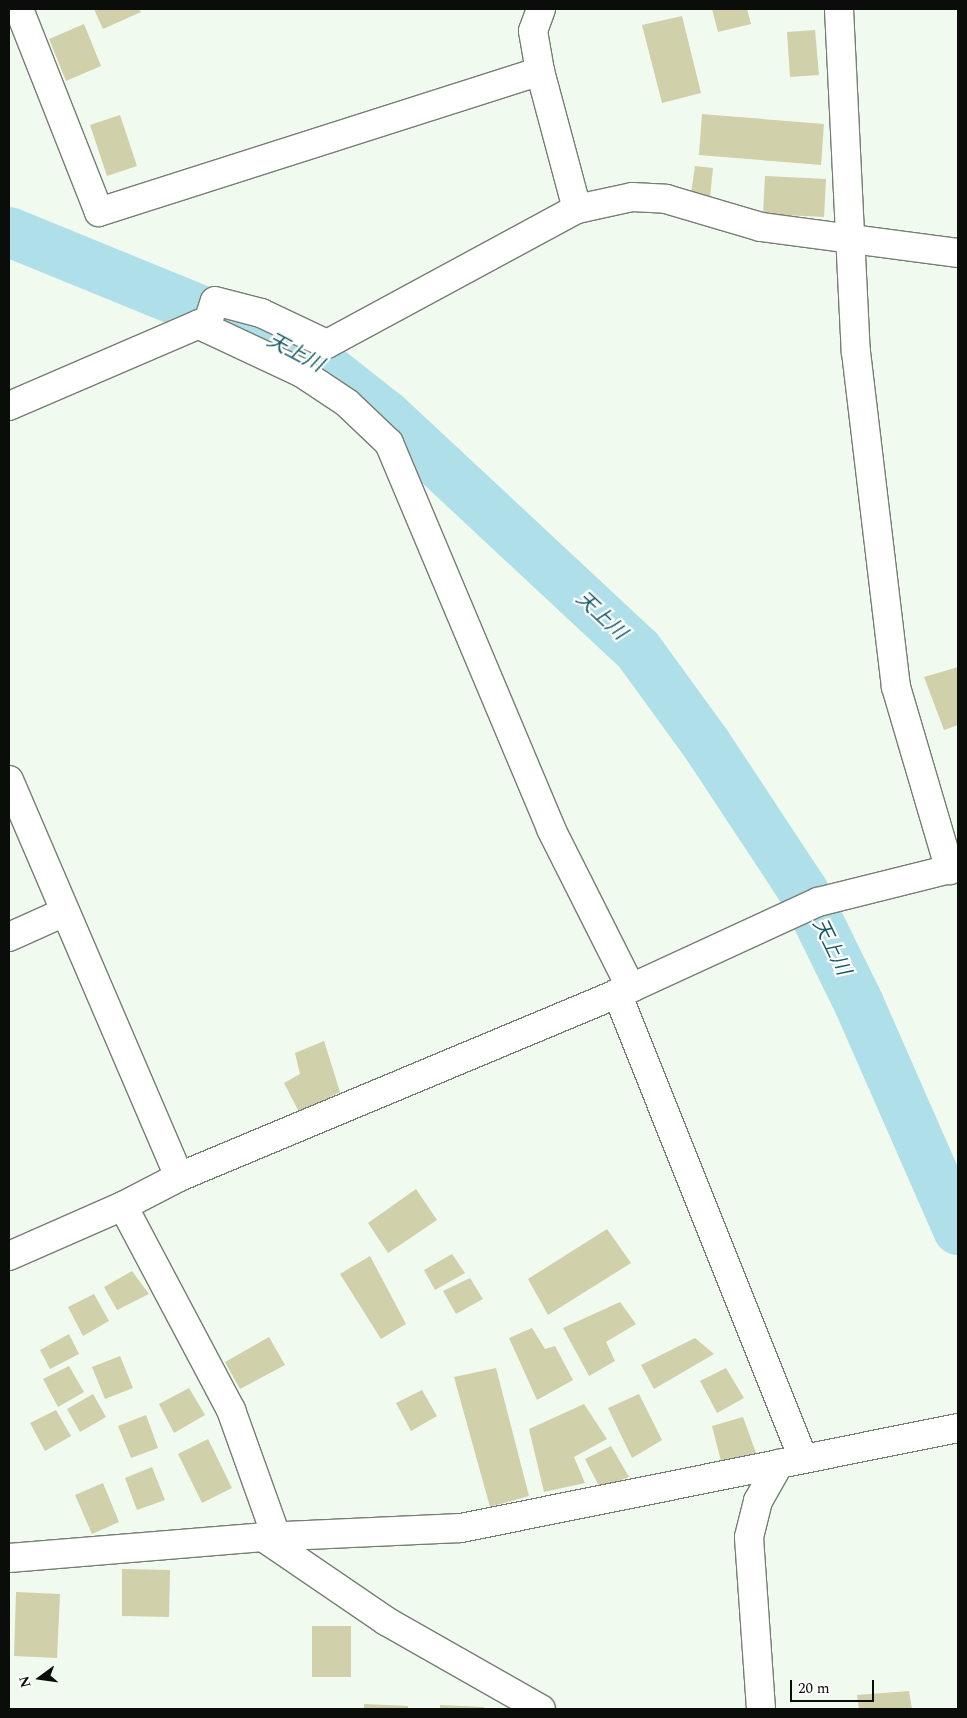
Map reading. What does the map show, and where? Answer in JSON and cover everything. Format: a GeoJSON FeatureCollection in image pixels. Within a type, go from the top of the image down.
{"type":"FeatureCollection","features":[{"type":"Feature","properties":{"kind":"street"},"geometry":{"type":"LineString","coordinates":[[19,9],[99,212],[540,72]]}},
{"type":"Feature","properties":{"kind":"street"},"geometry":{"type":"LineString","coordinates":[[541,9],[533,31],[540,72],[577,209]]}},
{"type":"Feature","properties":{"kind":"street"},"geometry":{"type":"LineString","coordinates":[[9,1256],[123,1206],[179,1177],[624,990],[809,906],[954,869],[896,687],[856,352],[839,9]]}},
{"type":"Feature","properties":{"kind":"street"},"geometry":{"type":"LineString","coordinates":[[9,406],[209,319],[215,301],[261,313],[327,344],[577,209],[632,197],[666,199],[761,227],[958,253]]}},
{"type":"Feature","properties":{"kind":"street"},"geometry":{"type":"LineString","coordinates":[[209,319],[302,373],[348,403],[389,443],[551,829],[624,990],[791,1461]]}},
{"type":"Feature","properties":{"kind":"street"},"geometry":{"type":"LineString","coordinates":[[9,780],[179,1177]]}},
{"type":"Feature","properties":{"kind":"street"},"geometry":{"type":"LineString","coordinates":[[9,937],[65,912]]}},
{"type":"Feature","properties":{"kind":"street"},"geometry":{"type":"LineString","coordinates":[[123,1206],[231,1410],[270,1537],[386,1621],[541,1709]]}},
{"type":"Feature","properties":{"kind":"street"},"geometry":{"type":"LineString","coordinates":[[9,1558],[270,1537],[461,1528],[958,1428]]}},
{"type":"Feature","properties":{"kind":"street"},"geometry":{"type":"LineString","coordinates":[[761,1709],[749,1537],[758,1501],[791,1461]]}},
{"type":"Feature","properties":{"kind":"building"},"geometry":{"type":"Polygon","coordinates":[[[94,9],[139,9],[141,12],[103,29],[94,9]]]}},
{"type":"Feature","properties":{"kind":"building"},"geometry":{"type":"Polygon","coordinates":[[[712,9],[747,9],[751,24],[718,32],[712,9]]]}},
{"type":"Feature","properties":{"kind":"building"},"geometry":{"type":"Polygon","coordinates":[[[682,16],[701,93],[662,103],[642,25],[682,16]]]}},
{"type":"Feature","properties":{"kind":"building"},"geometry":{"type":"Polygon","coordinates":[[[84,24],[101,66],[66,81],[49,39],[84,24]]]}},
{"type":"Feature","properties":{"kind":"building"},"geometry":{"type":"Polygon","coordinates":[[[815,30],[819,75],[790,77],[787,32],[815,30]]]}},
{"type":"Feature","properties":{"kind":"building"},"geometry":{"type":"Polygon","coordinates":[[[702,114],[824,124],[821,165],[699,155],[702,114]]]}},
{"type":"Feature","properties":{"kind":"building"},"geometry":{"type":"Polygon","coordinates":[[[120,115],[137,166],[107,176],[90,125],[120,115]]]}},
{"type":"Feature","properties":{"kind":"building"},"geometry":{"type":"Polygon","coordinates":[[[695,166],[713,168],[710,197],[691,194],[695,166]]]}},
{"type":"Feature","properties":{"kind":"building"},"geometry":{"type":"Polygon","coordinates":[[[765,176],[826,179],[824,217],[763,214],[765,176]]]}},
{"type":"Feature","properties":{"kind":"building"},"geometry":{"type":"Polygon","coordinates":[[[958,667],[958,725],[944,730],[924,677],[958,667]]]}},
{"type":"Feature","properties":{"kind":"building"},"geometry":{"type":"Polygon","coordinates":[[[324,1041],[340,1092],[299,1112],[284,1083],[300,1074],[295,1053],[324,1041]]]}},
{"type":"Feature","properties":{"kind":"building"},"geometry":{"type":"Polygon","coordinates":[[[416,1189],[437,1220],[388,1253],[368,1223],[416,1189]]]}},
{"type":"Feature","properties":{"kind":"building"},"geometry":{"type":"Polygon","coordinates":[[[607,1229],[631,1263],[548,1315],[528,1279],[607,1229]]]}},
{"type":"Feature","properties":{"kind":"building"},"geometry":{"type":"Polygon","coordinates":[[[452,1254],[465,1273],[435,1290],[424,1270],[452,1254]]]}},
{"type":"Feature","properties":{"kind":"building"},"geometry":{"type":"Polygon","coordinates":[[[370,1256],[406,1324],[381,1339],[340,1274],[370,1256]]]}},
{"type":"Feature","properties":{"kind":"building"},"geometry":{"type":"Polygon","coordinates":[[[132,1271],[149,1294],[117,1310],[104,1287],[132,1271]]]}},
{"type":"Feature","properties":{"kind":"building"},"geometry":{"type":"Polygon","coordinates":[[[470,1278],[483,1299],[456,1314],[443,1291],[470,1278]]]}},
{"type":"Feature","properties":{"kind":"building"},"geometry":{"type":"Polygon","coordinates":[[[94,1294],[109,1321],[83,1336],[68,1307],[94,1294]]]}},
{"type":"Feature","properties":{"kind":"building"},"geometry":{"type":"Polygon","coordinates":[[[620,1302],[636,1324],[606,1342],[615,1361],[589,1376],[563,1328],[620,1302]]]}},
{"type":"Feature","properties":{"kind":"building"},"geometry":{"type":"Polygon","coordinates":[[[532,1328],[545,1349],[555,1346],[573,1380],[537,1400],[509,1338],[532,1328]]]}},
{"type":"Feature","properties":{"kind":"building"},"geometry":{"type":"Polygon","coordinates":[[[69,1334],[79,1354],[50,1369],[40,1350],[69,1334]]]}},
{"type":"Feature","properties":{"kind":"building"},"geometry":{"type":"Polygon","coordinates":[[[269,1337],[285,1365],[240,1389],[225,1362],[269,1337]]]}},
{"type":"Feature","properties":{"kind":"building"},"geometry":{"type":"Polygon","coordinates":[[[695,1338],[714,1354],[654,1389],[641,1365],[695,1338]]]}},
{"type":"Feature","properties":{"kind":"building"},"geometry":{"type":"Polygon","coordinates":[[[120,1356],[133,1388],[105,1399],[92,1367],[120,1356]]]}},
{"type":"Feature","properties":{"kind":"building"},"geometry":{"type":"Polygon","coordinates":[[[69,1366],[84,1392],[58,1407],[43,1379],[69,1366]]]}},
{"type":"Feature","properties":{"kind":"building"},"geometry":{"type":"Polygon","coordinates":[[[496,1368],[529,1496],[490,1507],[454,1377],[496,1368]]]}},
{"type":"Feature","properties":{"kind":"building"},"geometry":{"type":"Polygon","coordinates":[[[726,1368],[744,1398],[717,1413],[700,1381],[726,1368]]]}},
{"type":"Feature","properties":{"kind":"building"},"geometry":{"type":"Polygon","coordinates":[[[189,1388],[205,1415],[174,1433],[159,1404],[189,1388]]]}},
{"type":"Feature","properties":{"kind":"building"},"geometry":{"type":"Polygon","coordinates":[[[422,1390],[437,1416],[411,1431],[396,1403],[422,1390]]]}},
{"type":"Feature","properties":{"kind":"building"},"geometry":{"type":"Polygon","coordinates":[[[93,1394],[106,1417],[80,1432],[67,1409],[93,1394]]]}},
{"type":"Feature","properties":{"kind":"building"},"geometry":{"type":"Polygon","coordinates":[[[639,1394],[662,1440],[632,1458],[608,1408],[639,1394]]]}},
{"type":"Feature","properties":{"kind":"building"},"geometry":{"type":"Polygon","coordinates":[[[584,1404],[607,1439],[574,1457],[585,1483],[544,1492],[529,1429],[584,1404]]]}},
{"type":"Feature","properties":{"kind":"building"},"geometry":{"type":"Polygon","coordinates":[[[56,1410],[71,1436],[45,1451],[30,1423],[56,1410]]]}},
{"type":"Feature","properties":{"kind":"building"},"geometry":{"type":"Polygon","coordinates":[[[146,1415],[158,1448],[131,1458],[118,1426],[146,1415]]]}},
{"type":"Feature","properties":{"kind":"building"},"geometry":{"type":"Polygon","coordinates":[[[743,1417],[756,1453],[721,1461],[712,1426],[743,1417]]]}},
{"type":"Feature","properties":{"kind":"building"},"geometry":{"type":"Polygon","coordinates":[[[208,1439],[232,1488],[202,1503],[178,1454],[208,1439]]]}},
{"type":"Feature","properties":{"kind":"building"},"geometry":{"type":"Polygon","coordinates":[[[611,1446],[629,1477],[600,1488],[585,1459],[611,1446]]]}},
{"type":"Feature","properties":{"kind":"building"},"geometry":{"type":"Polygon","coordinates":[[[152,1467],[165,1500],[137,1510],[125,1478],[152,1467]]]}},
{"type":"Feature","properties":{"kind":"building"},"geometry":{"type":"Polygon","coordinates":[[[103,1483],[119,1522],[92,1534],[75,1495],[103,1483]]]}},
{"type":"Feature","properties":{"kind":"building"},"geometry":{"type":"Polygon","coordinates":[[[122,1569],[170,1570],[169,1617],[122,1616],[122,1569]]]}},
{"type":"Feature","properties":{"kind":"building"},"geometry":{"type":"Polygon","coordinates":[[[16,1592],[60,1594],[57,1658],[14,1656],[16,1592]]]}},
{"type":"Feature","properties":{"kind":"building"},"geometry":{"type":"Polygon","coordinates":[[[312,1626],[351,1626],[351,1677],[312,1677],[312,1626]]]}},
{"type":"Feature","properties":{"kind":"building"},"geometry":{"type":"Polygon","coordinates":[[[909,1691],[912,1709],[859,1709],[857,1695],[909,1691]]]}},
{"type":"Feature","properties":{"kind":"building"},"geometry":{"type":"Polygon","coordinates":[[[364,1704],[408,1706],[408,1709],[364,1709],[364,1704]]]}},
{"type":"Feature","properties":{"kind":"building"},"geometry":{"type":"Polygon","coordinates":[[[440,1705],[484,1707],[484,1709],[440,1709],[440,1705]]]}},
{"type":"Feature","properties":{"kind":"waterway","name":"天上川"},"geometry":{"type":"LineString","coordinates":[[9,232],[286,345],[331,372],[387,416],[638,650],[707,745],[804,892],[859,1004],[958,1230]]}}]}
